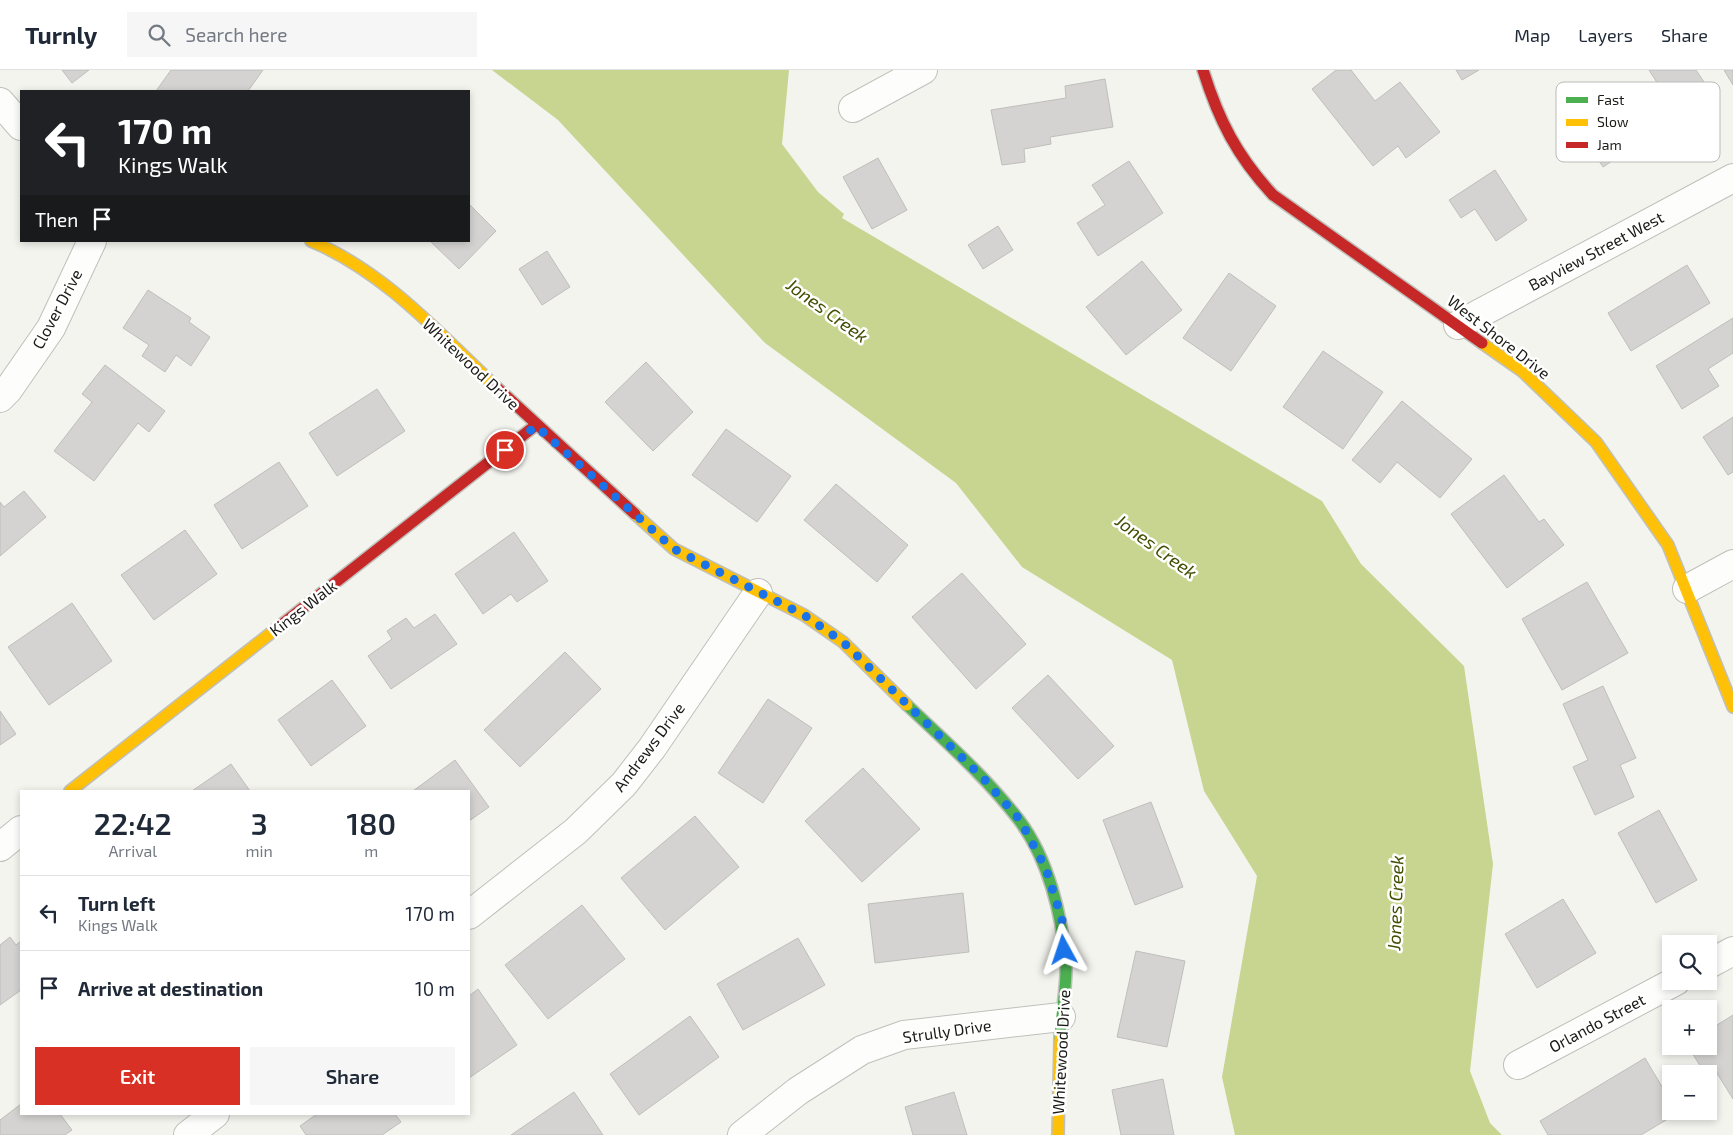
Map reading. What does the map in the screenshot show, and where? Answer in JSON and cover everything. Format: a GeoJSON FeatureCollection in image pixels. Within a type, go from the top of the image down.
{"type":"FeatureCollection","features":[{"type":"Feature","properties":{"kind":"street"},"geometry":{"type":"LineString","coordinates":[[852,108],[923,70]]}},
{"type":"Feature","properties":{"kind":"street","name":"West Shore Drive"},"geometry":{"type":"LineString","coordinates":[[1203,70],[1211,98],[1228,140],[1250,171],[1273,195],[1522,371],[1596,442],[1668,545],[1733,707]]}},
{"type":"Feature","properties":{"kind":"street"},"geometry":{"type":"LineString","coordinates":[[0,102],[20,125]]}},
{"type":"Feature","properties":{"kind":"street","name":"Bayview Street West"},"geometry":{"type":"LineString","coordinates":[[1458,325],[1733,178]]}},
{"type":"Feature","properties":{"kind":"street","name":"Clover Drive"},"geometry":{"type":"LineString","coordinates":[[0,398],[8,390],[51,328],[92,242]]}},
{"type":"Feature","properties":{"kind":"street","name":"Whitewood Drive"},"geometry":{"type":"LineString","coordinates":[[313,242],[335,251],[366,270],[423,318],[536,426],[674,549],[804,615],[843,642],[984,779],[1020,820],[1046,869],[1062,920],[1066,965],[1061,1017],[1058,1135]]}},
{"type":"Feature","properties":{"kind":"street","name":"Kings Walk"},"geometry":{"type":"LineString","coordinates":[[71,790],[536,426]]}},
{"type":"Feature","properties":{"kind":"street"},"geometry":{"type":"LineString","coordinates":[[1687,589],[1733,564]]}},
{"type":"Feature","properties":{"kind":"street","name":"Andrews Drive"},"geometry":{"type":"LineString","coordinates":[[470,914],[576,831],[624,784],[652,748],[758,593]]}},
{"type":"Feature","properties":{"kind":"street"},"geometry":{"type":"LineString","coordinates":[[0,847],[20,831]]}},
{"type":"Feature","properties":{"kind":"street"},"geometry":{"type":"LineString","coordinates":[[1717,960],[1733,951]]}},
{"type":"Feature","properties":{"kind":"street","name":"Orlando Street"},"geometry":{"type":"LineString","coordinates":[[1518,1065],[1662,988]]}},
{"type":"Feature","properties":{"kind":"street","name":"Strully Drive"},"geometry":{"type":"LineString","coordinates":[[742,1135],[798,1091],[862,1050],[904,1034],[1061,1017]]}},
{"type":"Feature","properties":{"kind":"street"},"geometry":{"type":"LineString","coordinates":[[188,1135],[214,1115]]}},
{"type":"Feature","properties":{"kind":"water","name":"Jones Creek"},"geometry":{"type":"Polygon","coordinates":[[[492,70],[789,70],[782,144],[818,192],[844,214],[842,218],[1322,501],[1361,564],[1464,666],[1493,864],[1470,1071],[1490,1123],[1502,1135],[1235,1135],[1222,1077],[1257,876],[1204,791],[1172,660],[1022,567],[956,483],[765,343],[558,120],[492,70]]]}},
{"type":"Feature","properties":{"kind":"building"},"geometry":{"type":"Polygon","coordinates":[[[62,70],[89,70],[72,83],[62,70]]]}},
{"type":"Feature","properties":{"kind":"building"},"geometry":{"type":"Polygon","coordinates":[[[171,70],[263,70],[249,90],[157,90],[171,70]]]}},
{"type":"Feature","properties":{"kind":"building"},"geometry":{"type":"Polygon","coordinates":[[[1336,70],[1351,70],[1375,101],[1400,82],[1440,132],[1406,158],[1398,146],[1373,166],[1312,89],[1336,70]]]}},
{"type":"Feature","properties":{"kind":"building"},"geometry":{"type":"Polygon","coordinates":[[[1456,70],[1479,70],[1462,80],[1456,70]]]}},
{"type":"Feature","properties":{"kind":"building"},"geometry":{"type":"Polygon","coordinates":[[[1649,70],[1696,70],[1704,82],[1657,82],[1649,70]]]}},
{"type":"Feature","properties":{"kind":"building"},"geometry":{"type":"Polygon","coordinates":[[[1724,70],[1733,70],[1733,85],[1724,70]]]}},
{"type":"Feature","properties":{"kind":"building"},"geometry":{"type":"Polygon","coordinates":[[[1105,79],[1113,127],[1050,137],[1051,144],[1024,149],[1025,162],[1002,165],[991,110],[1066,98],[1065,86],[1105,79]]]}},
{"type":"Feature","properties":{"kind":"building"},"geometry":{"type":"Polygon","coordinates":[[[878,158],[907,210],[872,229],[843,177],[878,158]]]}},
{"type":"Feature","properties":{"kind":"building"},"geometry":{"type":"Polygon","coordinates":[[[1129,161],[1163,213],[1098,256],[1077,223],[1105,205],[1092,185],[1129,161]]]}},
{"type":"Feature","properties":{"kind":"building"},"geometry":{"type":"Polygon","coordinates":[[[1600,162],[1611,162],[1603,167],[1600,162]]]}},
{"type":"Feature","properties":{"kind":"building"},"geometry":{"type":"Polygon","coordinates":[[[1495,170],[1527,220],[1496,241],[1475,209],[1461,218],[1449,200],[1495,170]]]}},
{"type":"Feature","properties":{"kind":"building"},"geometry":{"type":"Polygon","coordinates":[[[470,205],[496,231],[459,269],[431,242],[470,242],[470,205]]]}},
{"type":"Feature","properties":{"kind":"building"},"geometry":{"type":"Polygon","coordinates":[[[998,226],[1013,250],[983,269],[968,245],[998,226]]]}},
{"type":"Feature","properties":{"kind":"building"},"geometry":{"type":"Polygon","coordinates":[[[547,251],[570,287],[542,305],[519,269],[547,251]]]}},
{"type":"Feature","properties":{"kind":"building"},"geometry":{"type":"Polygon","coordinates":[[[1142,261],[1182,310],[1126,355],[1086,307],[1142,261]]]}},
{"type":"Feature","properties":{"kind":"building"},"geometry":{"type":"Polygon","coordinates":[[[1687,265],[1710,303],[1631,351],[1608,313],[1687,265]]]}},
{"type":"Feature","properties":{"kind":"building"},"geometry":{"type":"Polygon","coordinates":[[[1229,273],[1276,306],[1231,371],[1183,338],[1229,273]]]}},
{"type":"Feature","properties":{"kind":"building"},"geometry":{"type":"Polygon","coordinates":[[[148,290],[191,318],[189,322],[210,337],[191,366],[176,355],[165,372],[142,356],[149,345],[123,328],[148,290]]]}},
{"type":"Feature","properties":{"kind":"building"},"geometry":{"type":"Polygon","coordinates":[[[1733,318],[1733,353],[1708,369],[1719,386],[1682,409],[1656,366],[1733,318]]]}},
{"type":"Feature","properties":{"kind":"building"},"geometry":{"type":"Polygon","coordinates":[[[1323,351],[1383,392],[1343,449],[1283,407],[1323,351]]]}},
{"type":"Feature","properties":{"kind":"building"},"geometry":{"type":"Polygon","coordinates":[[[646,362],[693,412],[653,451],[605,402],[646,362]]]}},
{"type":"Feature","properties":{"kind":"building"},"geometry":{"type":"Polygon","coordinates":[[[105,365],[165,411],[149,432],[138,423],[94,481],[54,451],[92,402],[82,394],[105,365]]]}},
{"type":"Feature","properties":{"kind":"building"},"geometry":{"type":"Polygon","coordinates":[[[377,389],[405,431],[337,476],[309,433],[377,389]]]}},
{"type":"Feature","properties":{"kind":"building"},"geometry":{"type":"Polygon","coordinates":[[[1402,401],[1472,459],[1440,498],[1397,462],[1380,483],[1352,460],[1402,401]]]}},
{"type":"Feature","properties":{"kind":"building"},"geometry":{"type":"Polygon","coordinates":[[[1733,417],[1733,472],[1728,475],[1703,437],[1733,417]]]}},
{"type":"Feature","properties":{"kind":"building"},"geometry":{"type":"Polygon","coordinates":[[[726,429],[791,476],[757,522],[692,475],[726,429]]]}},
{"type":"Feature","properties":{"kind":"building"},"geometry":{"type":"Polygon","coordinates":[[[279,462],[308,506],[242,549],[214,505],[279,462]]]}},
{"type":"Feature","properties":{"kind":"building"},"geometry":{"type":"Polygon","coordinates":[[[1504,475],[1539,522],[1544,519],[1564,545],[1507,588],[1451,514],[1504,475]]]}},
{"type":"Feature","properties":{"kind":"building"},"geometry":{"type":"Polygon","coordinates":[[[836,484],[908,545],[877,582],[804,520],[836,484]]]}},
{"type":"Feature","properties":{"kind":"building"},"geometry":{"type":"Polygon","coordinates":[[[24,491],[46,517],[0,556],[0,502],[4,507],[24,491]]]}},
{"type":"Feature","properties":{"kind":"building"},"geometry":{"type":"Polygon","coordinates":[[[185,530],[217,574],[154,620],[121,575],[185,530]]]}},
{"type":"Feature","properties":{"kind":"building"},"geometry":{"type":"Polygon","coordinates":[[[514,532],[548,581],[517,602],[511,594],[483,614],[455,574],[514,532]]]}},
{"type":"Feature","properties":{"kind":"building"},"geometry":{"type":"Polygon","coordinates":[[[962,573],[1026,644],[976,689],[912,617],[962,573]]]}},
{"type":"Feature","properties":{"kind":"building"},"geometry":{"type":"Polygon","coordinates":[[[1587,582],[1628,653],[1562,690],[1522,619],[1587,582]]]}},
{"type":"Feature","properties":{"kind":"building"},"geometry":{"type":"Polygon","coordinates":[[[72,603],[112,661],[49,705],[8,647],[72,603]]]}},
{"type":"Feature","properties":{"kind":"building"},"geometry":{"type":"Polygon","coordinates":[[[435,614],[457,644],[391,689],[368,656],[392,639],[387,631],[406,618],[414,628],[435,614]]]}},
{"type":"Feature","properties":{"kind":"building"},"geometry":{"type":"Polygon","coordinates":[[[565,652],[601,689],[520,767],[484,730],[565,652]]]}},
{"type":"Feature","properties":{"kind":"building"},"geometry":{"type":"Polygon","coordinates":[[[1048,675],[1114,746],[1078,779],[1012,708],[1048,675]]]}},
{"type":"Feature","properties":{"kind":"building"},"geometry":{"type":"Polygon","coordinates":[[[332,680],[366,726],[311,766],[278,720],[332,680]]]}},
{"type":"Feature","properties":{"kind":"building"},"geometry":{"type":"Polygon","coordinates":[[[1603,686],[1636,758],[1620,765],[1634,797],[1595,815],[1573,767],[1588,760],[1563,704],[1603,686]]]}},
{"type":"Feature","properties":{"kind":"building"},"geometry":{"type":"Polygon","coordinates":[[[768,699],[812,728],[763,803],[718,773],[768,699]]]}},
{"type":"Feature","properties":{"kind":"building"},"geometry":{"type":"Polygon","coordinates":[[[0,711],[16,734],[0,745],[0,711]]]}},
{"type":"Feature","properties":{"kind":"building"},"geometry":{"type":"Polygon","coordinates":[[[455,760],[489,807],[470,820],[470,790],[414,790],[455,760]]]}},
{"type":"Feature","properties":{"kind":"building"},"geometry":{"type":"Polygon","coordinates":[[[231,764],[249,790],[193,790],[231,764]]]}},
{"type":"Feature","properties":{"kind":"building"},"geometry":{"type":"Polygon","coordinates":[[[863,768],[920,829],[862,882],[805,821],[863,768]]]}},
{"type":"Feature","properties":{"kind":"building"},"geometry":{"type":"Polygon","coordinates":[[[1151,802],[1183,887],[1135,905],[1103,820],[1151,802]]]}},
{"type":"Feature","properties":{"kind":"building"},"geometry":{"type":"Polygon","coordinates":[[[1659,810],[1697,880],[1656,903],[1618,833],[1659,810]]]}},
{"type":"Feature","properties":{"kind":"building"},"geometry":{"type":"Polygon","coordinates":[[[695,816],[739,867],[665,930],[621,878],[695,816]]]}},
{"type":"Feature","properties":{"kind":"building"},"geometry":{"type":"Polygon","coordinates":[[[963,893],[969,952],[875,963],[868,904],[963,893]]]}},
{"type":"Feature","properties":{"kind":"building"},"geometry":{"type":"Polygon","coordinates":[[[1563,899],[1596,953],[1537,988],[1505,934],[1563,899]]]}},
{"type":"Feature","properties":{"kind":"building"},"geometry":{"type":"Polygon","coordinates":[[[582,905],[625,959],[548,1019],[505,965],[582,905]]]}},
{"type":"Feature","properties":{"kind":"building"},"geometry":{"type":"Polygon","coordinates":[[[10,937],[16,945],[20,942],[20,991],[0,1005],[0,945],[10,937]]]}},
{"type":"Feature","properties":{"kind":"building"},"geometry":{"type":"Polygon","coordinates":[[[798,938],[825,985],[743,1030],[717,984],[798,938]]]}},
{"type":"Feature","properties":{"kind":"building"},"geometry":{"type":"Polygon","coordinates":[[[1136,951],[1185,961],[1167,1047],[1117,1037],[1136,951]]]}},
{"type":"Feature","properties":{"kind":"building"},"geometry":{"type":"Polygon","coordinates":[[[478,989],[517,1045],[470,1077],[470,995],[478,989]]]}},
{"type":"Feature","properties":{"kind":"building"},"geometry":{"type":"Polygon","coordinates":[[[1733,1015],[1733,1099],[1717,1073],[1717,1065],[1700,1065],[1693,1055],[1717,1055],[1717,1025],[1733,1015]]]}},
{"type":"Feature","properties":{"kind":"building"},"geometry":{"type":"Polygon","coordinates":[[[690,1016],[719,1057],[639,1115],[610,1074],[690,1016]]]}},
{"type":"Feature","properties":{"kind":"building"},"geometry":{"type":"Polygon","coordinates":[[[1645,1058],[1662,1087],[1662,1120],[1666,1120],[1641,1135],[1548,1135],[1540,1121],[1645,1058]]]}},
{"type":"Feature","properties":{"kind":"building"},"geometry":{"type":"Polygon","coordinates":[[[1163,1079],[1174,1135],[1121,1135],[1112,1090],[1163,1079]]]}},
{"type":"Feature","properties":{"kind":"building"},"geometry":{"type":"Polygon","coordinates":[[[574,1092],[603,1135],[511,1135],[574,1092]]]}},
{"type":"Feature","properties":{"kind":"building"},"geometry":{"type":"Polygon","coordinates":[[[954,1092],[967,1135],[913,1135],[905,1107],[954,1092]]]}},
{"type":"Feature","properties":{"kind":"building"},"geometry":{"type":"Polygon","coordinates":[[[20,1105],[20,1115],[61,1115],[72,1130],[65,1135],[0,1135],[0,1120],[20,1105]]]}},
{"type":"Feature","properties":{"kind":"building"},"geometry":{"type":"Polygon","coordinates":[[[316,1115],[396,1115],[401,1122],[382,1135],[306,1135],[300,1126],[316,1115]]]}},
{"type":"Feature","properties":{"kind":"traffic: fast"},"geometry":{"type":"LineString","coordinates":[[907,705],[965,760],[1006,804],[1029,835],[1046,869],[1057,907],[1066,963],[1060,1039]]}},
{"type":"Feature","properties":{"kind":"traffic: slow"},"geometry":{"type":"LineString","coordinates":[[313,242],[362,269],[386,286],[430,324],[494,385]]}},
{"type":"Feature","properties":{"kind":"traffic: slow"},"geometry":{"type":"LineString","coordinates":[[1482,343],[1522,371],[1596,442],[1668,545],[1733,707]]}},
{"type":"Feature","properties":{"kind":"traffic: slow"},"geometry":{"type":"LineString","coordinates":[[635,514],[674,549],[804,615],[843,642],[907,705]]}},
{"type":"Feature","properties":{"kind":"traffic: slow"},"geometry":{"type":"LineString","coordinates":[[71,790],[276,629]]}},
{"type":"Feature","properties":{"kind":"traffic: slow"},"geometry":{"type":"LineString","coordinates":[[1058,1135],[1060,1039]]}},
{"type":"Feature","properties":{"kind":"traffic: jam"},"geometry":{"type":"LineString","coordinates":[[1203,70],[1230,137],[1260,181],[1273,195],[1482,343]]}},
{"type":"Feature","properties":{"kind":"traffic: jam"},"geometry":{"type":"LineString","coordinates":[[494,385],[635,514]]}},
{"type":"Feature","properties":{"kind":"traffic: jam"},"geometry":{"type":"LineString","coordinates":[[276,629],[536,425]]}},
{"type":"Feature","properties":{"kind":"route"},"geometry":{"type":"LineString","coordinates":[[505,450],[536,426],[674,549],[804,615],[843,642],[984,779],[1020,820],[1046,869],[1062,920],[1064,950]]}}]}
